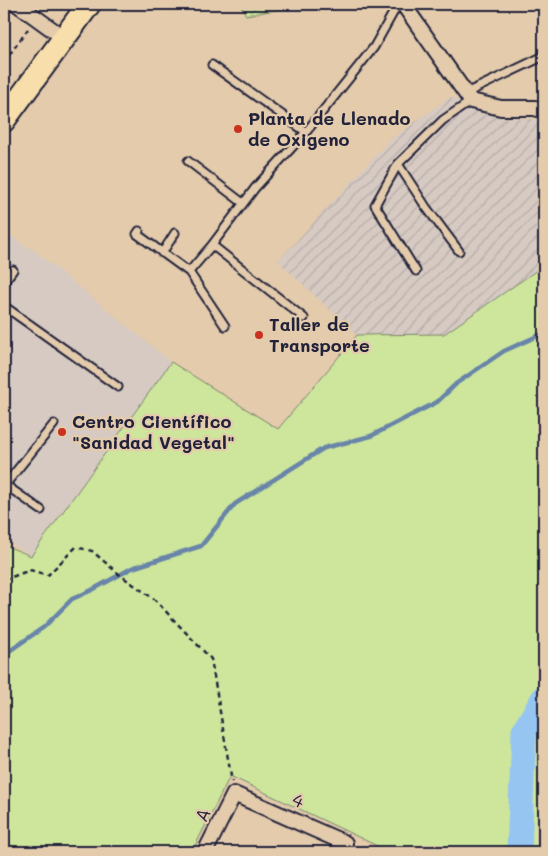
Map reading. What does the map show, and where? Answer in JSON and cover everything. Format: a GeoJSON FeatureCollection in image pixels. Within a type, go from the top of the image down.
{"type":"FeatureCollection","features":[{"type":"Feature","properties":{"kind":"main road"},"geometry":{"type":"LineString","coordinates":[[4,94],[70,4]]}},
{"type":"Feature","properties":{"kind":"main road"},"geometry":{"type":"LineString","coordinates":[[4,120],[51,28],[89,4]]}},
{"type":"Feature","properties":{"kind":"street"},"geometry":{"type":"LineString","coordinates":[[18,4],[51,28]]}},
{"type":"Feature","properties":{"kind":"street"},"geometry":{"type":"LineString","coordinates":[[403,4],[469,97],[502,108],[535,108],[544,111]]}},
{"type":"Feature","properties":{"kind":"street","name":"4"},"geometry":{"type":"LineString","coordinates":[[234,794],[343,848]]}},
{"type":"Feature","properties":{"kind":"street","name":"A"},"geometry":{"type":"LineString","coordinates":[[205,852],[234,794]]}},
{"type":"Feature","properties":{"kind":"lane"},"geometry":{"type":"LineString","coordinates":[[189,272],[255,188],[306,132],[374,47],[398,4]]}},
{"type":"Feature","properties":{"kind":"lane"},"geometry":{"type":"LineString","coordinates":[[416,271],[375,205],[398,164],[469,97],[544,56]]}},
{"type":"Feature","properties":{"kind":"lane"},"geometry":{"type":"LineString","coordinates":[[212,65],[306,132]]}},
{"type":"Feature","properties":{"kind":"lane"},"geometry":{"type":"LineString","coordinates":[[188,160],[244,203]]}},
{"type":"Feature","properties":{"kind":"lane"},"geometry":{"type":"LineString","coordinates":[[398,164],[459,252]]}},
{"type":"Feature","properties":{"kind":"lane"},"geometry":{"type":"LineString","coordinates":[[139,231],[136,234],[189,272],[225,326]]}},
{"type":"Feature","properties":{"kind":"lane"},"geometry":{"type":"LineString","coordinates":[[162,253],[175,233]]}},
{"type":"Feature","properties":{"kind":"lane"},"geometry":{"type":"LineString","coordinates":[[212,245],[304,318]]}},
{"type":"Feature","properties":{"kind":"lane"},"geometry":{"type":"LineString","coordinates":[[4,282],[13,270]]}},
{"type":"Feature","properties":{"kind":"lane"},"geometry":{"type":"LineString","coordinates":[[4,306],[118,387]]}},
{"type":"Feature","properties":{"kind":"lane"},"geometry":{"type":"LineString","coordinates":[[41,510],[4,485],[54,424]]}},
{"type":"Feature","properties":{"kind":"path"},"geometry":{"type":"LineString","coordinates":[[4,62],[51,28]]}},
{"type":"Feature","properties":{"kind":"path"},"geometry":{"type":"LineString","coordinates":[[4,580],[30,570],[48,575],[76,547],[92,551],[120,575],[154,599],[211,659],[234,794]]}},
{"type":"Feature","properties":{"kind":"shaded area"},"geometry":{"type":"Polygon","coordinates":[[[450,97],[504,117],[544,120],[543,266],[444,334],[357,335],[278,261],[390,140],[450,97]]]}},
{"type":"Feature","properties":{"kind":"shaded area","name":"Centro Científico \"Sanidad Vegetal\""},"geometry":{"type":"Polygon","coordinates":[[[9,235],[37,253],[171,362],[31,556],[4,538],[4,524],[12,510],[4,502],[4,241],[9,235]]]}},
{"type":"Feature","properties":{"kind":"green space"},"geometry":{"type":"Polygon","coordinates":[[[240,4],[312,4],[246,15],[240,4]]]}},
{"type":"Feature","properties":{"kind":"green space"},"geometry":{"type":"Polygon","coordinates":[[[544,251],[544,852],[390,852],[230,776],[192,852],[4,852],[4,545],[31,556],[171,362],[278,429],[357,335],[444,334],[543,266],[544,251]]]}},
{"type":"Feature","properties":{"kind":"waterway"},"geometry":{"type":"LineString","coordinates":[[4,653],[44,627],[72,599],[132,568],[201,546],[235,504],[324,448],[371,436],[437,402],[457,383],[504,351],[544,333]]}},
{"type":"Feature","properties":{"kind":"waterway"},"geometry":{"type":"LineString","coordinates":[[519,852],[524,731],[544,697]]}},
{"type":"Feature","properties":{"kind":"place","name":"Planta de Llenado de Oxigeno"},"geometry":{"type":"Point","coordinates":[238,129]}},
{"type":"Feature","properties":{"kind":"place","name":"Taller de Transporte"},"geometry":{"type":"Point","coordinates":[259,335]}},
{"type":"Feature","properties":{"kind":"place","name":"Centro Científico \"Sanidad Vegetal\""},"geometry":{"type":"Point","coordinates":[62,432]}}]}
